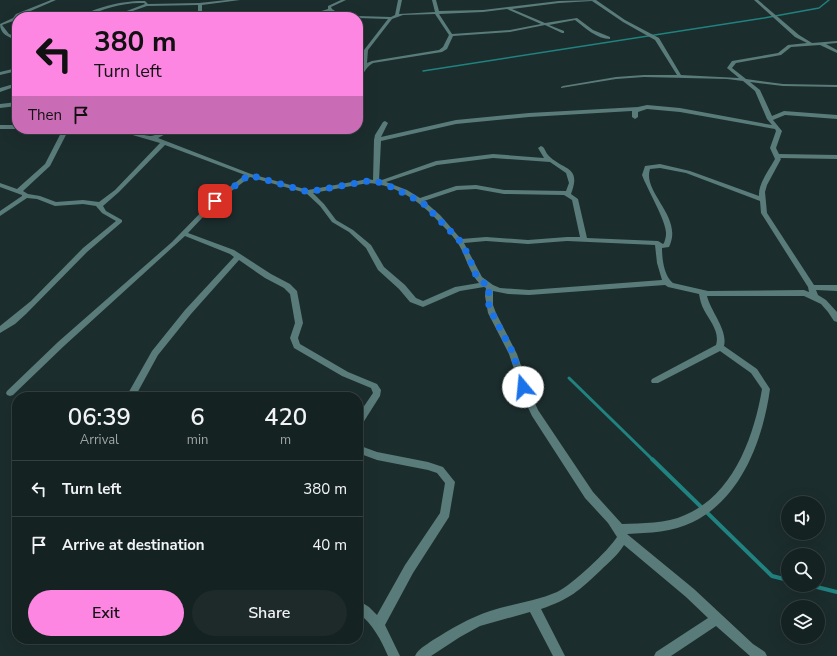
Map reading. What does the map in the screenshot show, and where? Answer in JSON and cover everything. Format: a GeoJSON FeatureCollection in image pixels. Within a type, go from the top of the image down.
{"type":"FeatureCollection","features":[{"type":"Feature","properties":{"kind":"street"},"geometry":{"type":"LineString","coordinates":[[24,12],[54,0]]}},
{"type":"Feature","properties":{"kind":"street"},"geometry":{"type":"LineString","coordinates":[[128,12],[147,5],[238,0]]}},
{"type":"Feature","properties":{"kind":"street"},"geometry":{"type":"LineString","coordinates":[[330,10],[329,7],[344,0]]}},
{"type":"Feature","properties":{"kind":"street"},"geometry":{"type":"LineString","coordinates":[[397,15],[400,0]]}},
{"type":"Feature","properties":{"kind":"street"},"geometry":{"type":"LineString","coordinates":[[434,0],[442,24],[451,35]]}},
{"type":"Feature","properties":{"kind":"street"},"geometry":{"type":"LineString","coordinates":[[364,66],[366,50],[391,18],[397,15],[509,9],[559,2],[593,0],[624,21],[657,39],[680,77]]}},
{"type":"Feature","properties":{"kind":"street"},"geometry":{"type":"LineString","coordinates":[[756,0],[797,36],[811,44]]}},
{"type":"Feature","properties":{"kind":"street"},"geometry":{"type":"LineString","coordinates":[[96,12],[111,7],[140,2],[145,2],[147,5]]}},
{"type":"Feature","properties":{"kind":"street"},"geometry":{"type":"LineString","coordinates":[[199,2],[200,12]]}},
{"type":"Feature","properties":{"kind":"street"},"geometry":{"type":"LineString","coordinates":[[520,2],[524,7]]}},
{"type":"Feature","properties":{"kind":"street"},"geometry":{"type":"LineString","coordinates":[[509,9],[562,32]]}},
{"type":"Feature","properties":{"kind":"street"},"geometry":{"type":"LineString","coordinates":[[323,12],[330,10],[333,12]]}},
{"type":"Feature","properties":{"kind":"street"},"geometry":{"type":"LineString","coordinates":[[363,17],[391,18]]}},
{"type":"Feature","properties":{"kind":"street"},"geometry":{"type":"LineString","coordinates":[[451,35],[510,31],[576,19],[591,31],[608,38]]}},
{"type":"Feature","properties":{"kind":"street"},"geometry":{"type":"LineString","coordinates":[[12,20],[0,25],[6,31],[7,35],[12,37]]}},
{"type":"Feature","properties":{"kind":"street"},"geometry":{"type":"LineString","coordinates":[[364,66],[378,60],[440,51],[445,48],[451,35]]}},
{"type":"Feature","properties":{"kind":"street"},"geometry":{"type":"LineString","coordinates":[[814,296],[812,287],[769,223],[764,213],[764,185],[777,163],[777,156],[774,148],[779,131],[778,128],[770,119],[757,90],[747,80],[730,71],[729,68],[731,63],[754,58],[775,56],[790,46],[837,42]]}},
{"type":"Feature","properties":{"kind":"street"},"geometry":{"type":"LineString","coordinates":[[820,43],[837,52]]}},
{"type":"Feature","properties":{"kind":"street"},"geometry":{"type":"LineString","coordinates":[[0,74],[12,70]]}},
{"type":"Feature","properties":{"kind":"street"},"geometry":{"type":"LineString","coordinates":[[563,88],[616,78],[680,77],[747,80],[796,85],[837,86]]}},
{"type":"Feature","properties":{"kind":"street"},"geometry":{"type":"LineString","coordinates":[[0,90],[12,86]]}},
{"type":"Feature","properties":{"kind":"street"},"geometry":{"type":"LineString","coordinates":[[0,106],[12,105]]}},
{"type":"Feature","properties":{"kind":"street"},"geometry":{"type":"LineString","coordinates":[[377,140],[456,122],[536,114],[647,107],[680,110],[778,128]]}},
{"type":"Feature","properties":{"kind":"street"},"geometry":{"type":"LineString","coordinates":[[635,117],[638,108]]}},
{"type":"Feature","properties":{"kind":"street"},"geometry":{"type":"LineString","coordinates":[[770,119],[784,113],[837,117]]}},
{"type":"Feature","properties":{"kind":"street"},"geometry":{"type":"LineString","coordinates":[[379,182],[377,140],[380,128],[385,123]]}},
{"type":"Feature","properties":{"kind":"street"},"geometry":{"type":"LineString","coordinates":[[0,128],[12,128]]}},
{"type":"Feature","properties":{"kind":"street"},"geometry":{"type":"LineString","coordinates":[[19,191],[48,164],[63,134]]}},
{"type":"Feature","properties":{"kind":"street"},"geometry":{"type":"LineString","coordinates":[[136,134],[153,138],[249,175],[308,192],[320,191],[348,184],[379,182],[436,163],[493,156],[551,160]]}},
{"type":"Feature","properties":{"kind":"street"},"geometry":{"type":"LineString","coordinates":[[153,138],[161,134]]}},
{"type":"Feature","properties":{"kind":"street"},"geometry":{"type":"LineString","coordinates":[[0,184],[19,191],[25,196],[38,197],[55,204],[83,202],[100,205],[117,191],[164,142]]}},
{"type":"Feature","properties":{"kind":"street"},"geometry":{"type":"LineString","coordinates":[[541,148],[545,156],[569,172],[572,183],[568,194]]}},
{"type":"Feature","properties":{"kind":"street"},"geometry":{"type":"LineString","coordinates":[[777,156],[837,157]]}},
{"type":"Feature","properties":{"kind":"street"},"geometry":{"type":"LineString","coordinates":[[460,241],[486,239],[528,242],[584,240],[658,243],[661,246],[667,245],[670,242],[672,233],[669,224],[644,180],[644,171],[648,166],[676,169],[763,200]]}},
{"type":"Feature","properties":{"kind":"street"},"geometry":{"type":"LineString","coordinates":[[10,393],[56,349],[185,234],[215,201],[249,175]]}},
{"type":"Feature","properties":{"kind":"street"},"geometry":{"type":"LineString","coordinates":[[379,182],[423,203],[460,241],[469,256],[474,272],[481,281],[500,291],[532,292],[668,282],[702,293],[781,295],[804,293],[814,296],[825,303],[837,319]]}},
{"type":"Feature","properties":{"kind":"street"},"geometry":{"type":"LineString","coordinates":[[419,200],[456,188],[476,187],[504,192],[568,194],[575,199],[576,211],[584,240]]}},
{"type":"Feature","properties":{"kind":"street"},"geometry":{"type":"LineString","coordinates":[[308,192],[322,206],[334,222],[351,231],[369,247],[381,268],[413,300],[423,304],[458,289],[488,285]]}},
{"type":"Feature","properties":{"kind":"street"},"geometry":{"type":"LineString","coordinates":[[0,214],[18,204],[25,196]]}},
{"type":"Feature","properties":{"kind":"street"},"geometry":{"type":"LineString","coordinates":[[0,330],[15,320],[86,249],[105,235],[120,221],[104,212],[100,205]]}},
{"type":"Feature","properties":{"kind":"street"},"geometry":{"type":"LineString","coordinates":[[185,234],[239,256],[268,276],[287,286],[294,293],[298,323],[294,338],[297,346],[345,374],[374,386],[377,390],[377,394],[363,415]]}},
{"type":"Feature","properties":{"kind":"street"},"geometry":{"type":"LineString","coordinates":[[658,243],[657,253],[668,282]]}},
{"type":"Feature","properties":{"kind":"street"},"geometry":{"type":"LineString","coordinates":[[133,392],[160,347],[188,312],[239,256]]}},
{"type":"Feature","properties":{"kind":"street"},"geometry":{"type":"LineString","coordinates":[[488,285],[487,300],[494,317],[513,353],[523,387],[535,413],[590,497],[622,533],[690,593],[716,619],[761,656]]}},
{"type":"Feature","properties":{"kind":"street"},"geometry":{"type":"LineString","coordinates":[[812,287],[837,288]]}},
{"type":"Feature","properties":{"kind":"street"},"geometry":{"type":"LineString","coordinates":[[654,381],[720,347],[722,342],[720,332],[708,311],[702,293]]}},
{"type":"Feature","properties":{"kind":"street"},"geometry":{"type":"LineString","coordinates":[[622,533],[658,527],[689,519],[705,511],[721,498],[745,460],[764,406],[766,389],[754,371],[720,347]]}},
{"type":"Feature","properties":{"kind":"street"},"geometry":{"type":"LineString","coordinates":[[363,451],[377,456],[428,466],[440,470],[450,482],[445,514],[409,569],[378,625]]}},
{"type":"Feature","properties":{"kind":"street"},"geometry":{"type":"LineString","coordinates":[[421,656],[445,639],[478,621],[533,606],[562,594],[578,584],[618,545],[622,533]]}},
{"type":"Feature","properties":{"kind":"street"},"geometry":{"type":"LineString","coordinates":[[533,606],[559,656]]}},
{"type":"Feature","properties":{"kind":"street"},"geometry":{"type":"LineString","coordinates":[[363,609],[370,614],[378,625],[394,656]]}},
{"type":"Feature","properties":{"kind":"street"},"geometry":{"type":"LineString","coordinates":[[660,656],[716,619]]}},
{"type":"Feature","properties":{"kind":"waterway"},"geometry":{"type":"LineString","coordinates":[[423,71],[764,18],[819,8],[829,0]]}},
{"type":"Feature","properties":{"kind":"waterway"},"geometry":{"type":"LineString","coordinates":[[569,378],[653,460]]}},
{"type":"Feature","properties":{"kind":"waterway"},"geometry":{"type":"LineString","coordinates":[[652,459],[772,576],[781,578]]}},
{"type":"Feature","properties":{"kind":"waterway"},"geometry":{"type":"LineString","coordinates":[[825,589],[837,592]]}},
{"type":"Feature","properties":{"kind":"route"},"geometry":{"type":"LineString","coordinates":[[215,201],[249,175],[308,192],[320,191],[348,184],[376,181],[394,188],[423,203],[460,241],[469,256],[474,272],[481,281],[490,287],[487,300],[494,317],[513,353],[523,387]]}}]}
